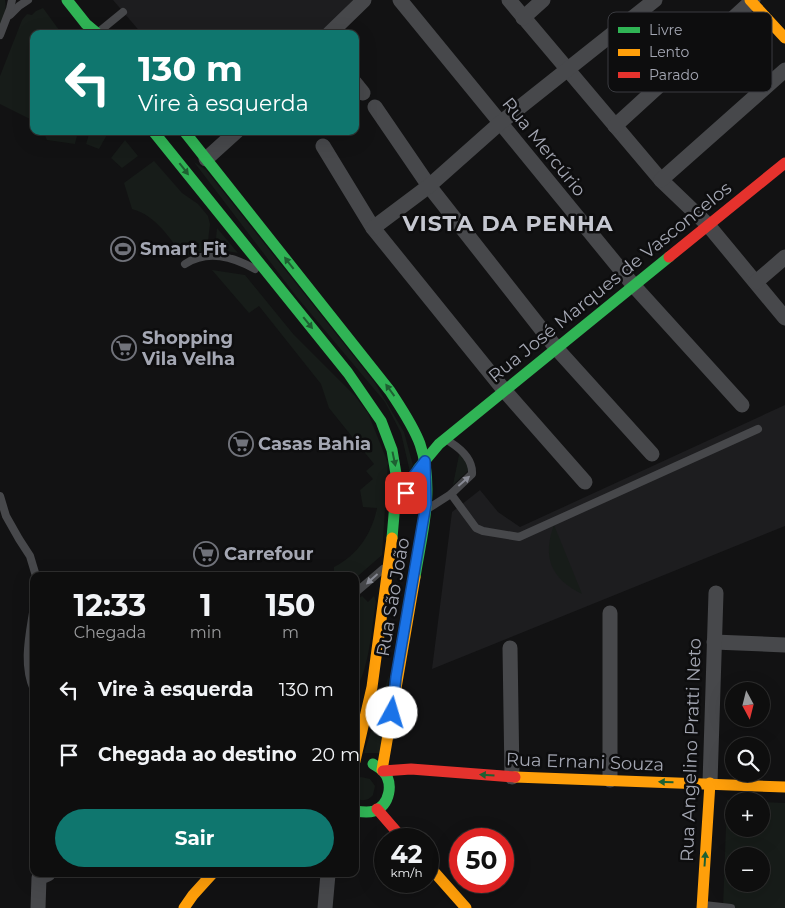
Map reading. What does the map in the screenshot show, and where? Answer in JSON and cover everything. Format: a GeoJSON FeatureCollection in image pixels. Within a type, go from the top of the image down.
{"type":"FeatureCollection","features":[{"type":"Feature","properties":{"kind":"main road"},"geometry":{"type":"LineString","coordinates":[[67,0],[86,24],[96,30]]}},
{"type":"Feature","properties":{"kind":"main road"},"geometry":{"type":"LineString","coordinates":[[78,0],[99,30]]}},
{"type":"Feature","properties":{"kind":"main road"},"geometry":{"type":"LineString","coordinates":[[751,0],[762,12]]}},
{"type":"Feature","properties":{"kind":"main road"},"geometry":{"type":"LineString","coordinates":[[772,23],[785,38]]}},
{"type":"Feature","properties":{"kind":"main road"},"geometry":{"type":"LineString","coordinates":[[156,135],[348,373],[381,421],[392,450],[397,480],[396,518]]}},
{"type":"Feature","properties":{"kind":"main road","name":"Rua São João"},"geometry":{"type":"LineString","coordinates":[[187,135],[390,391],[406,415],[421,445],[425,461],[426,507],[396,677],[383,770]]}},
{"type":"Feature","properties":{"kind":"main road","name":"Rua José Marques de Vasconcelos"},"geometry":{"type":"LineString","coordinates":[[413,476],[434,449],[449,435],[785,163]]}},
{"type":"Feature","properties":{"kind":"main road"},"geometry":{"type":"LineString","coordinates":[[406,415],[424,426]]}},
{"type":"Feature","properties":{"kind":"main road","name":"Rua José Marques de Vasconcelos"},"geometry":{"type":"LineString","coordinates":[[445,454],[449,435]]}},
{"type":"Feature","properties":{"kind":"main road"},"geometry":{"type":"LineString","coordinates":[[426,507],[436,488],[438,474]]}},
{"type":"Feature","properties":{"kind":"main road"},"geometry":{"type":"LineString","coordinates":[[396,518],[408,488]]}},
{"type":"Feature","properties":{"kind":"main road","name":"Rua São João"},"geometry":{"type":"LineString","coordinates":[[359,744],[372,687],[396,518]]}},
{"type":"Feature","properties":{"kind":"main road"},"geometry":{"type":"LineString","coordinates":[[359,696],[375,662]]}},
{"type":"Feature","properties":{"kind":"main road"},"geometry":{"type":"LineString","coordinates":[[389,734],[410,762],[411,769]]}},
{"type":"Feature","properties":{"kind":"main road","name":"Rua Ernani Souza"},"geometry":{"type":"LineString","coordinates":[[359,764],[369,763],[383,770],[411,769],[512,777],[785,787]]}},
{"type":"Feature","properties":{"kind":"main road"},"geometry":{"type":"LineString","coordinates":[[359,812],[377,809],[387,799],[390,788],[383,770]]}},
{"type":"Feature","properties":{"kind":"main road","name":"Rua Angelino Pratti Neto"},"geometry":{"type":"LineString","coordinates":[[702,906],[710,783]]}},
{"type":"Feature","properties":{"kind":"main road"},"geometry":{"type":"LineString","coordinates":[[377,809],[394,828]]}},
{"type":"Feature","properties":{"kind":"main road"},"geometry":{"type":"LineString","coordinates":[[184,908],[209,877]]}},
{"type":"Feature","properties":{"kind":"main road"},"geometry":{"type":"LineString","coordinates":[[439,877],[466,908]]}},
{"type":"Feature","properties":{"kind":"street","name":"Rua Mercúrio"},"geometry":{"type":"LineString","coordinates":[[400,0],[634,286],[742,405]]}},
{"type":"Feature","properties":{"kind":"street"},"geometry":{"type":"LineString","coordinates":[[509,0],[661,180],[708,225],[785,318]]}},
{"type":"Feature","properties":{"kind":"street"},"geometry":{"type":"LineString","coordinates":[[523,18],[543,0]]}},
{"type":"Feature","properties":{"kind":"street"},"geometry":{"type":"LineString","coordinates":[[640,12],[655,0]]}},
{"type":"Feature","properties":{"kind":"street"},"geometry":{"type":"LineString","coordinates":[[738,12],[751,0]]}},
{"type":"Feature","properties":{"kind":"street"},"geometry":{"type":"LineString","coordinates":[[333,30],[358,2]]}},
{"type":"Feature","properties":{"kind":"street"},"geometry":{"type":"LineString","coordinates":[[373,228],[428,186],[500,123],[608,38]]}},
{"type":"Feature","properties":{"kind":"street"},"geometry":{"type":"LineString","coordinates":[[772,82],[785,70]]}},
{"type":"Feature","properties":{"kind":"street"},"geometry":{"type":"LineString","coordinates":[[616,126],[652,92]]}},
{"type":"Feature","properties":{"kind":"street"},"geometry":{"type":"LineString","coordinates":[[661,180],[760,92]]}},
{"type":"Feature","properties":{"kind":"street"},"geometry":{"type":"LineString","coordinates":[[375,107],[428,186],[557,349],[652,454]]}},
{"type":"Feature","properties":{"kind":"street"},"geometry":{"type":"LineString","coordinates":[[206,159],[233,135]]}},
{"type":"Feature","properties":{"kind":"street"},"geometry":{"type":"LineString","coordinates":[[323,146],[373,228],[504,390],[585,482]]}},
{"type":"Feature","properties":{"kind":"street"},"geometry":{"type":"LineString","coordinates":[[756,282],[785,257]]}},
{"type":"Feature","properties":{"kind":"street","name":"Rua Angelino Pratti Neto"},"geometry":{"type":"LineString","coordinates":[[710,783],[716,593]]}},
{"type":"Feature","properties":{"kind":"street"},"geometry":{"type":"LineString","coordinates":[[610,613],[610,780]]}},
{"type":"Feature","properties":{"kind":"street"},"geometry":{"type":"LineString","coordinates":[[714,642],[785,645]]}},
{"type":"Feature","properties":{"kind":"street"},"geometry":{"type":"LineString","coordinates":[[510,648],[512,777]]}},
{"type":"Feature","properties":{"kind":"street"},"geometry":{"type":"LineString","coordinates":[[38,908],[44,877]]}},
{"type":"Feature","properties":{"kind":"street"},"geometry":{"type":"LineString","coordinates":[[325,908],[328,877]]}},
{"type":"Feature","properties":{"kind":"lane"},"geometry":{"type":"LineString","coordinates":[[0,35],[12,0]]}},
{"type":"Feature","properties":{"kind":"lane"},"geometry":{"type":"LineString","coordinates":[[6,21],[13,12],[28,0]]}},
{"type":"Feature","properties":{"kind":"lane"},"geometry":{"type":"LineString","coordinates":[[104,30],[123,12]]}},
{"type":"Feature","properties":{"kind":"lane"},"geometry":{"type":"LineString","coordinates":[[185,264],[198,257],[208,255],[235,259],[257,270],[287,297]]}},
{"type":"Feature","properties":{"kind":"lane"},"geometry":{"type":"LineString","coordinates":[[450,494],[476,528],[483,531],[519,537],[758,429]]}},
{"type":"Feature","properties":{"kind":"lane"},"geometry":{"type":"LineString","coordinates":[[426,507],[450,494],[473,472],[466,456],[449,435]]}},
{"type":"Feature","properties":{"kind":"lane"},"geometry":{"type":"LineString","coordinates":[[0,496],[6,516],[30,556],[35,572]]}},
{"type":"Feature","properties":{"kind":"lane"},"geometry":{"type":"LineString","coordinates":[[359,589],[388,564]]}},
{"type":"Feature","properties":{"kind":"lane"},"geometry":{"type":"LineString","coordinates":[[30,633],[27,654],[30,678]]}},
{"type":"Feature","properties":{"kind":"lane"},"geometry":{"type":"LineString","coordinates":[[702,906],[730,908]]}},
{"type":"Feature","properties":{"kind":"shaded area"},"geometry":{"type":"Polygon","coordinates":[[[0,0],[5,0],[6,7],[0,27],[0,0]]]}},
{"type":"Feature","properties":{"kind":"shaded area"},"geometry":{"type":"Polygon","coordinates":[[[113,0],[354,0],[328,30],[139,30],[113,0]]]}},
{"type":"Feature","properties":{"kind":"shaded area"},"geometry":{"type":"Polygon","coordinates":[[[43,8],[59,30],[30,30],[30,119],[0,104],[0,76],[22,20],[27,14],[32,15],[43,8]]]}},
{"type":"Feature","properties":{"kind":"shaded area"},"geometry":{"type":"Polygon","coordinates":[[[45,135],[77,135],[75,144],[47,140],[45,135]]]}},
{"type":"Feature","properties":{"kind":"shaded area"},"geometry":{"type":"Polygon","coordinates":[[[89,135],[107,135],[99,149],[86,144],[89,135]]]}},
{"type":"Feature","properties":{"kind":"shaded area"},"geometry":{"type":"Polygon","coordinates":[[[125,140],[138,156],[122,168],[111,158],[125,140]]]}},
{"type":"Feature","properties":{"kind":"shaded area"},"geometry":{"type":"Polygon","coordinates":[[[154,161],[182,193],[198,204],[208,216],[210,224],[207,250],[184,256],[155,222],[141,212],[132,209],[124,183],[154,161]]]}},
{"type":"Feature","properties":{"kind":"shaded area"},"geometry":{"type":"Polygon","coordinates":[[[194,162],[206,170],[375,383],[404,432],[413,465],[410,472],[401,433],[385,402],[296,296],[194,162]]]}},
{"type":"Feature","properties":{"kind":"shaded area"},"geometry":{"type":"Polygon","coordinates":[[[217,228],[238,253],[215,249],[217,228]]]}},
{"type":"Feature","properties":{"kind":"shaded area"},"geometry":{"type":"Polygon","coordinates":[[[212,270],[245,275],[294,335],[355,396],[368,413],[388,463],[382,555],[359,575],[359,572],[334,572],[334,567],[357,550],[372,526],[377,508],[363,507],[360,490],[373,479],[366,471],[374,464],[329,408],[321,384],[259,306],[249,313],[212,270]]]}},
{"type":"Feature","properties":{"kind":"shaded area"},"geometry":{"type":"Polygon","coordinates":[[[785,405],[785,526],[432,669],[452,512],[480,490],[498,512],[520,527],[785,405]]]}},
{"type":"Feature","properties":{"kind":"shaded area"},"geometry":{"type":"Polygon","coordinates":[[[463,446],[470,457],[470,469],[453,485],[459,455],[463,446]]]}},
{"type":"Feature","properties":{"kind":"shaded area"},"geometry":{"type":"Polygon","coordinates":[[[554,525],[582,594],[563,581],[556,574],[552,566],[549,557],[549,547],[554,525]]]}},
{"type":"Feature","properties":{"kind":"shaded area"},"geometry":{"type":"Polygon","coordinates":[[[362,596],[368,602],[374,596],[376,602],[367,660],[359,683],[359,598],[362,596]]]}},
{"type":"Feature","properties":{"kind":"shaded area"},"geometry":{"type":"Polygon","coordinates":[[[389,675],[384,753],[364,753],[389,675]]]}},
{"type":"Feature","properties":{"kind":"shaded area"},"geometry":{"type":"Polygon","coordinates":[[[359,778],[370,779],[375,786],[373,795],[369,799],[359,799],[359,778]]]}},
{"type":"Feature","properties":{"kind":"shaded area"},"geometry":{"type":"Polygon","coordinates":[[[770,802],[785,803],[785,908],[723,908],[725,854],[725,892],[770,892],[770,847],[725,847],[726,837],[770,837],[770,802]]]}},
{"type":"Feature","properties":{"kind":"traffic: fast"},"geometry":{"type":"LineString","coordinates":[[67,0],[93,30]]}},
{"type":"Feature","properties":{"kind":"traffic: fast"},"geometry":{"type":"LineString","coordinates":[[156,135],[348,373],[381,421],[392,450],[397,480],[392,538]]}},
{"type":"Feature","properties":{"kind":"traffic: fast"},"geometry":{"type":"LineString","coordinates":[[187,135],[390,391],[414,430],[420,444],[427,477],[424,527],[415,577]]}},
{"type":"Feature","properties":{"kind":"traffic: fast"},"geometry":{"type":"LineString","coordinates":[[418,469],[439,444],[669,257]]}},
{"type":"Feature","properties":{"kind":"traffic: fast"},"geometry":{"type":"LineString","coordinates":[[359,811],[374,811],[379,808],[384,804],[389,793],[386,776],[382,770],[373,764]]}},
{"type":"Feature","properties":{"kind":"traffic: slow"},"geometry":{"type":"LineString","coordinates":[[750,0],[761,12]]}},
{"type":"Feature","properties":{"kind":"traffic: slow"},"geometry":{"type":"LineString","coordinates":[[772,24],[785,38]]}},
{"type":"Feature","properties":{"kind":"traffic: slow"},"geometry":{"type":"LineString","coordinates":[[359,744],[372,687],[392,538]]}},
{"type":"Feature","properties":{"kind":"traffic: slow"},"geometry":{"type":"LineString","coordinates":[[382,770],[415,577]]}},
{"type":"Feature","properties":{"kind":"traffic: slow"},"geometry":{"type":"LineString","coordinates":[[515,777],[785,787]]}},
{"type":"Feature","properties":{"kind":"traffic: slow"},"geometry":{"type":"LineString","coordinates":[[702,908],[710,783]]}},
{"type":"Feature","properties":{"kind":"traffic: slow"},"geometry":{"type":"LineString","coordinates":[[184,908],[209,877]]}},
{"type":"Feature","properties":{"kind":"traffic: slow"},"geometry":{"type":"LineString","coordinates":[[439,877],[466,908]]}},
{"type":"Feature","properties":{"kind":"traffic: jam"},"geometry":{"type":"LineString","coordinates":[[669,257],[785,163]]}},
{"type":"Feature","properties":{"kind":"traffic: jam"},"geometry":{"type":"LineString","coordinates":[[383,771],[411,769],[515,777]]}},
{"type":"Feature","properties":{"kind":"traffic: jam"},"geometry":{"type":"LineString","coordinates":[[377,809],[393,828]]}},
{"type":"Feature","properties":{"kind":"place","name":"Smart Fit"},"geometry":{"type":"Point","coordinates":[123,249]}},
{"type":"Feature","properties":{"kind":"place","name":"Shopping Vila Velha"},"geometry":{"type":"Point","coordinates":[124,348]}},
{"type":"Feature","properties":{"kind":"place","name":"Casas Bahia"},"geometry":{"type":"Point","coordinates":[241,444]}},
{"type":"Feature","properties":{"kind":"place","name":"Carrefour"},"geometry":{"type":"Point","coordinates":[206,554]}},
{"type":"Feature","properties":{"kind":"district","name":"VISTA DA PENHA"},"geometry":{"type":"Point","coordinates":[508,223]}},
{"type":"Feature","properties":{"kind":"route"},"geometry":{"type":"LineString","coordinates":[[392,713],[396,677],[426,504],[427,477],[425,461],[409,482],[406,493]]}}]}
